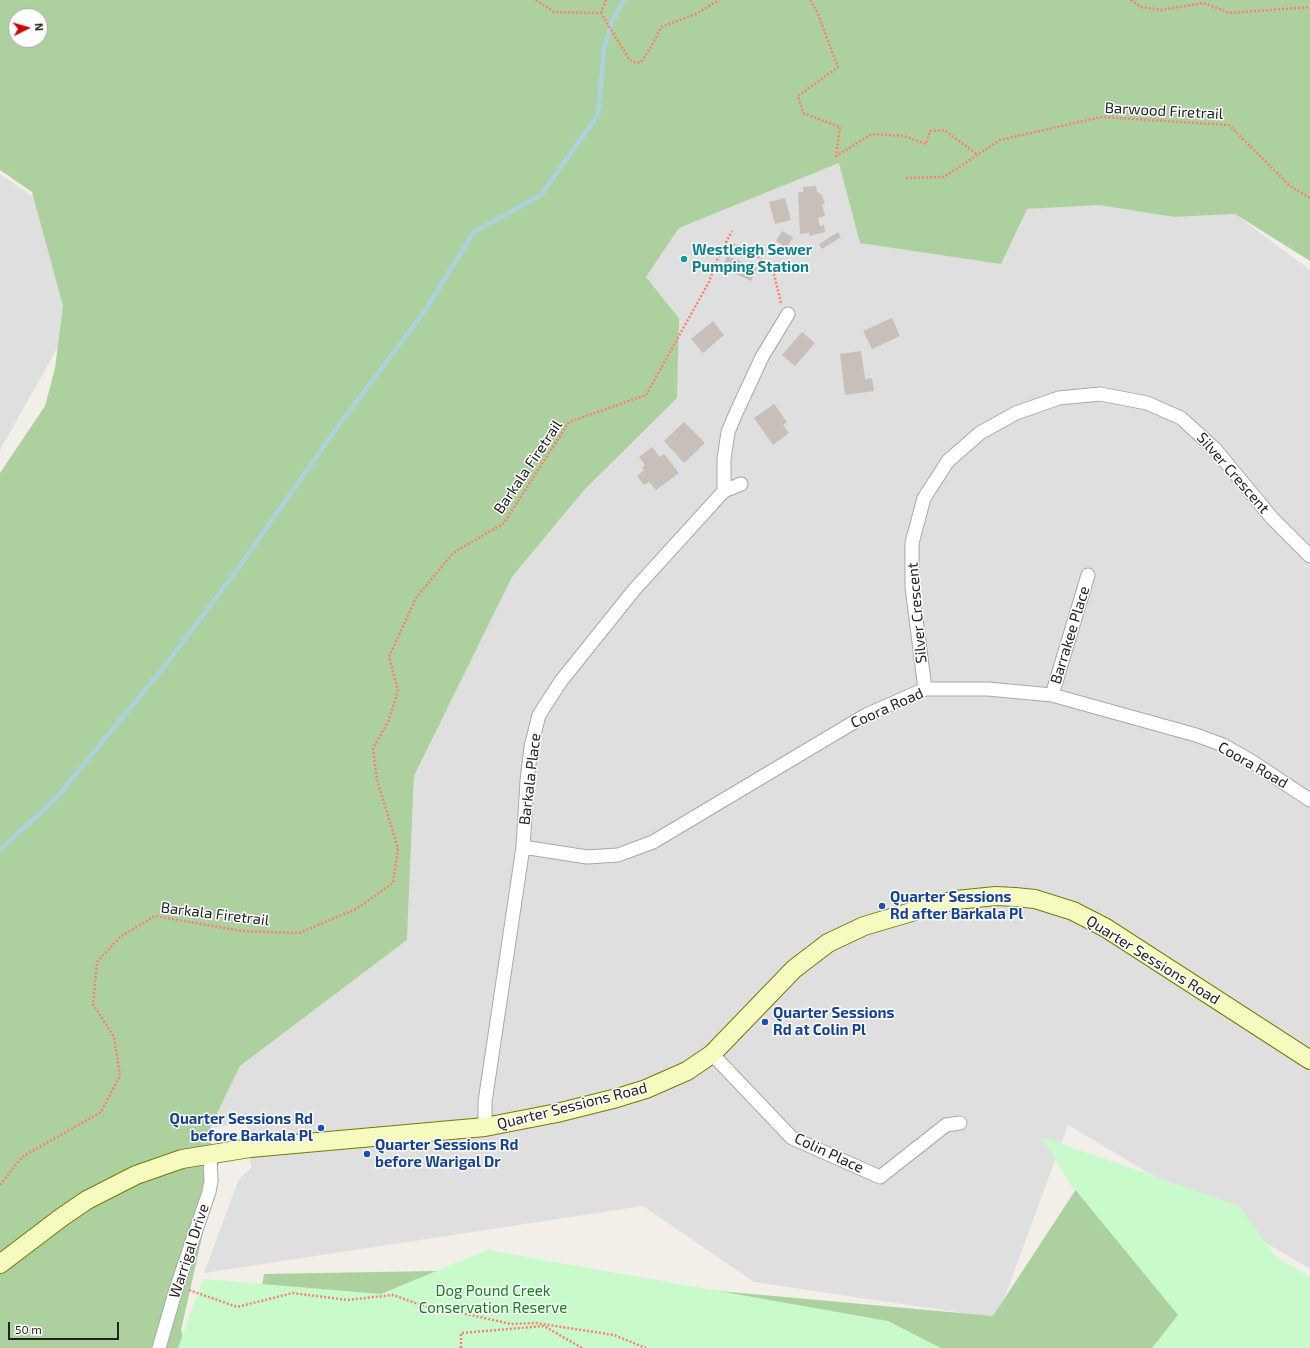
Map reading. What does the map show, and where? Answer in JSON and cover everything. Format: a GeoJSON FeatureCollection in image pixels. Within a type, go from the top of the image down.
{"type":"FeatureCollection","features":[{"type":"Feature","properties":{"kind":"main road","name":"Quarter Sessions Road"},"geometry":{"type":"LineString","coordinates":[[0,1264],[62,1217],[88,1200],[136,1175],[182,1159],[210,1153],[305,1142],[485,1127],[557,1113],[618,1098],[646,1089],[687,1071],[712,1054],[794,969],[828,943],[864,926],[956,900],[996,896],[1034,899],[1073,911],[1106,928],[1310,1060]]}},
{"type":"Feature","properties":{"kind":"street"},"geometry":{"type":"LineString","coordinates":[[724,491],[724,459],[728,432],[762,357],[788,314]]}},
{"type":"Feature","properties":{"kind":"street","name":"Silver Crescent"},"geometry":{"type":"LineString","coordinates":[[924,689],[912,586],[912,543],[924,498],[948,461],[980,433],[1016,413],[1059,398],[1100,394],[1147,403],[1181,418],[1215,449],[1272,518],[1309,554]]}},
{"type":"Feature","properties":{"kind":"street","name":"Barkala Place"},"geometry":{"type":"LineString","coordinates":[[485,1127],[485,1108],[523,847],[527,781],[531,747],[540,715],[561,681],[634,590],[724,491],[741,484]]}},
{"type":"Feature","properties":{"kind":"street","name":"Barrakee Place"},"geometry":{"type":"LineString","coordinates":[[1052,695],[1088,575]]}},
{"type":"Feature","properties":{"kind":"street","name":"Coora Road"},"geometry":{"type":"LineString","coordinates":[[523,847],[587,858],[618,855],[653,842],[866,715],[924,689],[988,689],[1052,695],[1196,736],[1223,746],[1251,760],[1310,800]]}},
{"type":"Feature","properties":{"kind":"street","name":"Colin Place"},"geometry":{"type":"LineString","coordinates":[[712,1054],[792,1138],[880,1177],[946,1125],[960,1123]]}},
{"type":"Feature","properties":{"kind":"street","name":"Warrigal Drive"},"geometry":{"type":"LineString","coordinates":[[159,1348],[177,1286],[209,1192],[211,1181],[210,1153]]}},
{"type":"Feature","properties":{"kind":"path"},"geometry":{"type":"LineString","coordinates":[[536,0],[554,12],[601,13]]}},
{"type":"Feature","properties":{"kind":"path"},"geometry":{"type":"LineString","coordinates":[[601,13],[606,0]]}},
{"type":"Feature","properties":{"kind":"path"},"geometry":{"type":"LineString","coordinates":[[601,13],[629,59],[636,64],[641,62],[650,49],[661,27],[696,14],[720,0]]}},
{"type":"Feature","properties":{"kind":"path"},"geometry":{"type":"LineString","coordinates":[[810,0],[816,9],[838,67],[798,96],[803,113],[840,127],[836,156],[872,134],[904,136],[926,144],[930,131],[944,130],[978,155]]}},
{"type":"Feature","properties":{"kind":"path"},"geometry":{"type":"LineString","coordinates":[[1131,0],[1141,7],[1161,10],[1204,3],[1230,13],[1310,7]]}},
{"type":"Feature","properties":{"kind":"path","name":"Barwood Firetrail"},"geometry":{"type":"LineString","coordinates":[[906,178],[944,177],[1000,140],[1101,117],[1229,125],[1290,186],[1310,198]]}},
{"type":"Feature","properties":{"kind":"path","name":"Barkala Firetrail"},"geometry":{"type":"LineString","coordinates":[[0,1185],[22,1157],[102,1112],[120,1076],[114,1037],[93,1004],[97,962],[120,937],[155,916],[242,931],[299,933],[356,909],[393,883],[398,848],[377,780],[373,748],[388,722],[398,691],[389,657],[416,598],[453,553],[504,523],[569,422],[646,396],[709,282],[716,262],[732,230]]}},
{"type":"Feature","properties":{"kind":"path"},"geometry":{"type":"LineString","coordinates":[[726,243],[752,252],[765,263],[774,274],[780,301],[788,314]]}},
{"type":"Feature","properties":{"kind":"path"},"geometry":{"type":"LineString","coordinates":[[177,1286],[237,1307],[294,1293],[347,1300],[393,1295],[436,1310],[471,1315],[511,1324],[536,1323],[614,1335],[646,1348]]}},
{"type":"Feature","properties":{"kind":"path"},"geometry":{"type":"LineString","coordinates":[[460,1348],[461,1333],[544,1326],[582,1348]]}},
{"type":"Feature","properties":{"kind":"shaded area"},"geometry":{"type":"Polygon","coordinates":[[[839,163],[1026,209],[1099,205],[1174,217],[1235,214],[1310,270],[1310,1269],[1068,1125],[997,1318],[754,1282],[643,1206],[204,1273],[239,1179],[251,1168],[247,1124],[210,1128],[240,1066],[407,940],[414,776],[512,577],[585,489],[679,318],[646,277],[679,228],[839,163]]]}},
{"type":"Feature","properties":{"kind":"shaded area"},"geometry":{"type":"Polygon","coordinates":[[[0,174],[112,251],[0,450],[0,174]]]}},
{"type":"Feature","properties":{"kind":"green space"},"geometry":{"type":"Polygon","coordinates":[[[0,0],[1310,0],[1310,261],[1235,214],[1174,217],[1099,205],[1027,209],[1001,264],[860,243],[839,163],[679,228],[646,277],[679,318],[677,398],[585,489],[512,577],[414,776],[407,940],[240,1066],[210,1128],[211,1145],[219,1162],[181,1330],[186,1348],[0,1348],[0,473],[45,406],[55,368],[63,306],[32,192],[0,170],[0,0]]]}},
{"type":"Feature","properties":{"kind":"green space"},"geometry":{"type":"Polygon","coordinates":[[[1042,1137],[1239,1206],[1275,1256],[1310,1277],[1310,1348],[1152,1348],[1178,1315],[1068,1181],[1042,1137]]]}},
{"type":"Feature","properties":{"kind":"green space"},"geometry":{"type":"Polygon","coordinates":[[[1090,1168],[1310,1304],[1310,1348],[255,1348],[253,1345],[264,1274],[489,1270],[993,1316],[1090,1168]]]}},
{"type":"Feature","properties":{"kind":"green space","name":"Dog Pound Creek Conservation Reserve"},"geometry":{"type":"Polygon","coordinates":[[[487,1250],[888,1321],[941,1348],[178,1348],[203,1279],[381,1294],[487,1250]]]}},
{"type":"Feature","properties":{"kind":"building"},"geometry":{"type":"Polygon","coordinates":[[[816,186],[817,192],[822,195],[825,204],[822,204],[825,216],[818,218],[820,226],[824,225],[825,232],[809,236],[809,233],[800,234],[798,192],[803,192],[803,187],[816,186]]]}},
{"type":"Feature","properties":{"kind":"building"},"geometry":{"type":"Polygon","coordinates":[[[785,198],[791,220],[775,224],[769,202],[785,198]]]}},
{"type":"Feature","properties":{"kind":"building"},"geometry":{"type":"Polygon","coordinates":[[[782,231],[793,237],[787,248],[776,241],[782,231]]]}},
{"type":"Feature","properties":{"kind":"building"},"geometry":{"type":"Polygon","coordinates":[[[838,232],[841,237],[822,249],[819,244],[838,232]]]}},
{"type":"Feature","properties":{"kind":"building","name":"Westleigh Sewer Pumping Station"},"geometry":{"type":"Polygon","coordinates":[[[686,254],[689,258],[682,264],[679,260],[686,254]]]}},
{"type":"Feature","properties":{"kind":"building"},"geometry":{"type":"Polygon","coordinates":[[[727,256],[757,268],[751,281],[722,268],[727,256]]]}},
{"type":"Feature","properties":{"kind":"building"},"geometry":{"type":"Polygon","coordinates":[[[892,318],[900,336],[872,349],[863,331],[892,318]]]}},
{"type":"Feature","properties":{"kind":"building"},"geometry":{"type":"Polygon","coordinates":[[[713,321],[724,335],[703,353],[691,339],[713,321]]]}},
{"type":"Feature","properties":{"kind":"building"},"geometry":{"type":"Polygon","coordinates":[[[802,332],[815,343],[795,366],[782,355],[802,332]]]}},
{"type":"Feature","properties":{"kind":"building"},"geometry":{"type":"Polygon","coordinates":[[[861,351],[865,379],[872,378],[874,391],[845,395],[840,354],[861,351]]]}},
{"type":"Feature","properties":{"kind":"building"},"geometry":{"type":"Polygon","coordinates":[[[774,404],[787,422],[783,425],[789,433],[773,445],[754,418],[774,404]]]}},
{"type":"Feature","properties":{"kind":"building"},"geometry":{"type":"Polygon","coordinates":[[[684,422],[705,443],[684,463],[664,441],[684,422]]]}},
{"type":"Feature","properties":{"kind":"building"},"geometry":{"type":"Polygon","coordinates":[[[652,447],[660,457],[664,454],[679,473],[656,490],[649,482],[644,485],[637,476],[644,470],[642,468],[645,465],[639,457],[652,447]]]}},
{"type":"Feature","properties":{"kind":"waterway"},"geometry":{"type":"LineString","coordinates":[[0,850],[56,798],[164,667],[237,570],[333,433],[424,312],[474,232],[541,195],[598,115],[604,49],[612,21],[624,0]]}},
{"type":"Feature","properties":{"kind":"place","name":"Westleigh Sewer Pumping Station"},"geometry":{"type":"Point","coordinates":[684,259]}},
{"type":"Feature","properties":{"kind":"place","name":"Quarter Sessions Rd after Barkala Pl"},"geometry":{"type":"Point","coordinates":[882,906]}},
{"type":"Feature","properties":{"kind":"place","name":"Quarter Sessions Rd at Colin Pl"},"geometry":{"type":"Point","coordinates":[765,1022]}},
{"type":"Feature","properties":{"kind":"place","name":"Quarter Sessions Rd before Barkala Pl"},"geometry":{"type":"Point","coordinates":[321,1128]}},
{"type":"Feature","properties":{"kind":"place","name":"Quarter Sessions Rd before Warigal Dr"},"geometry":{"type":"Point","coordinates":[367,1154]}}]}
